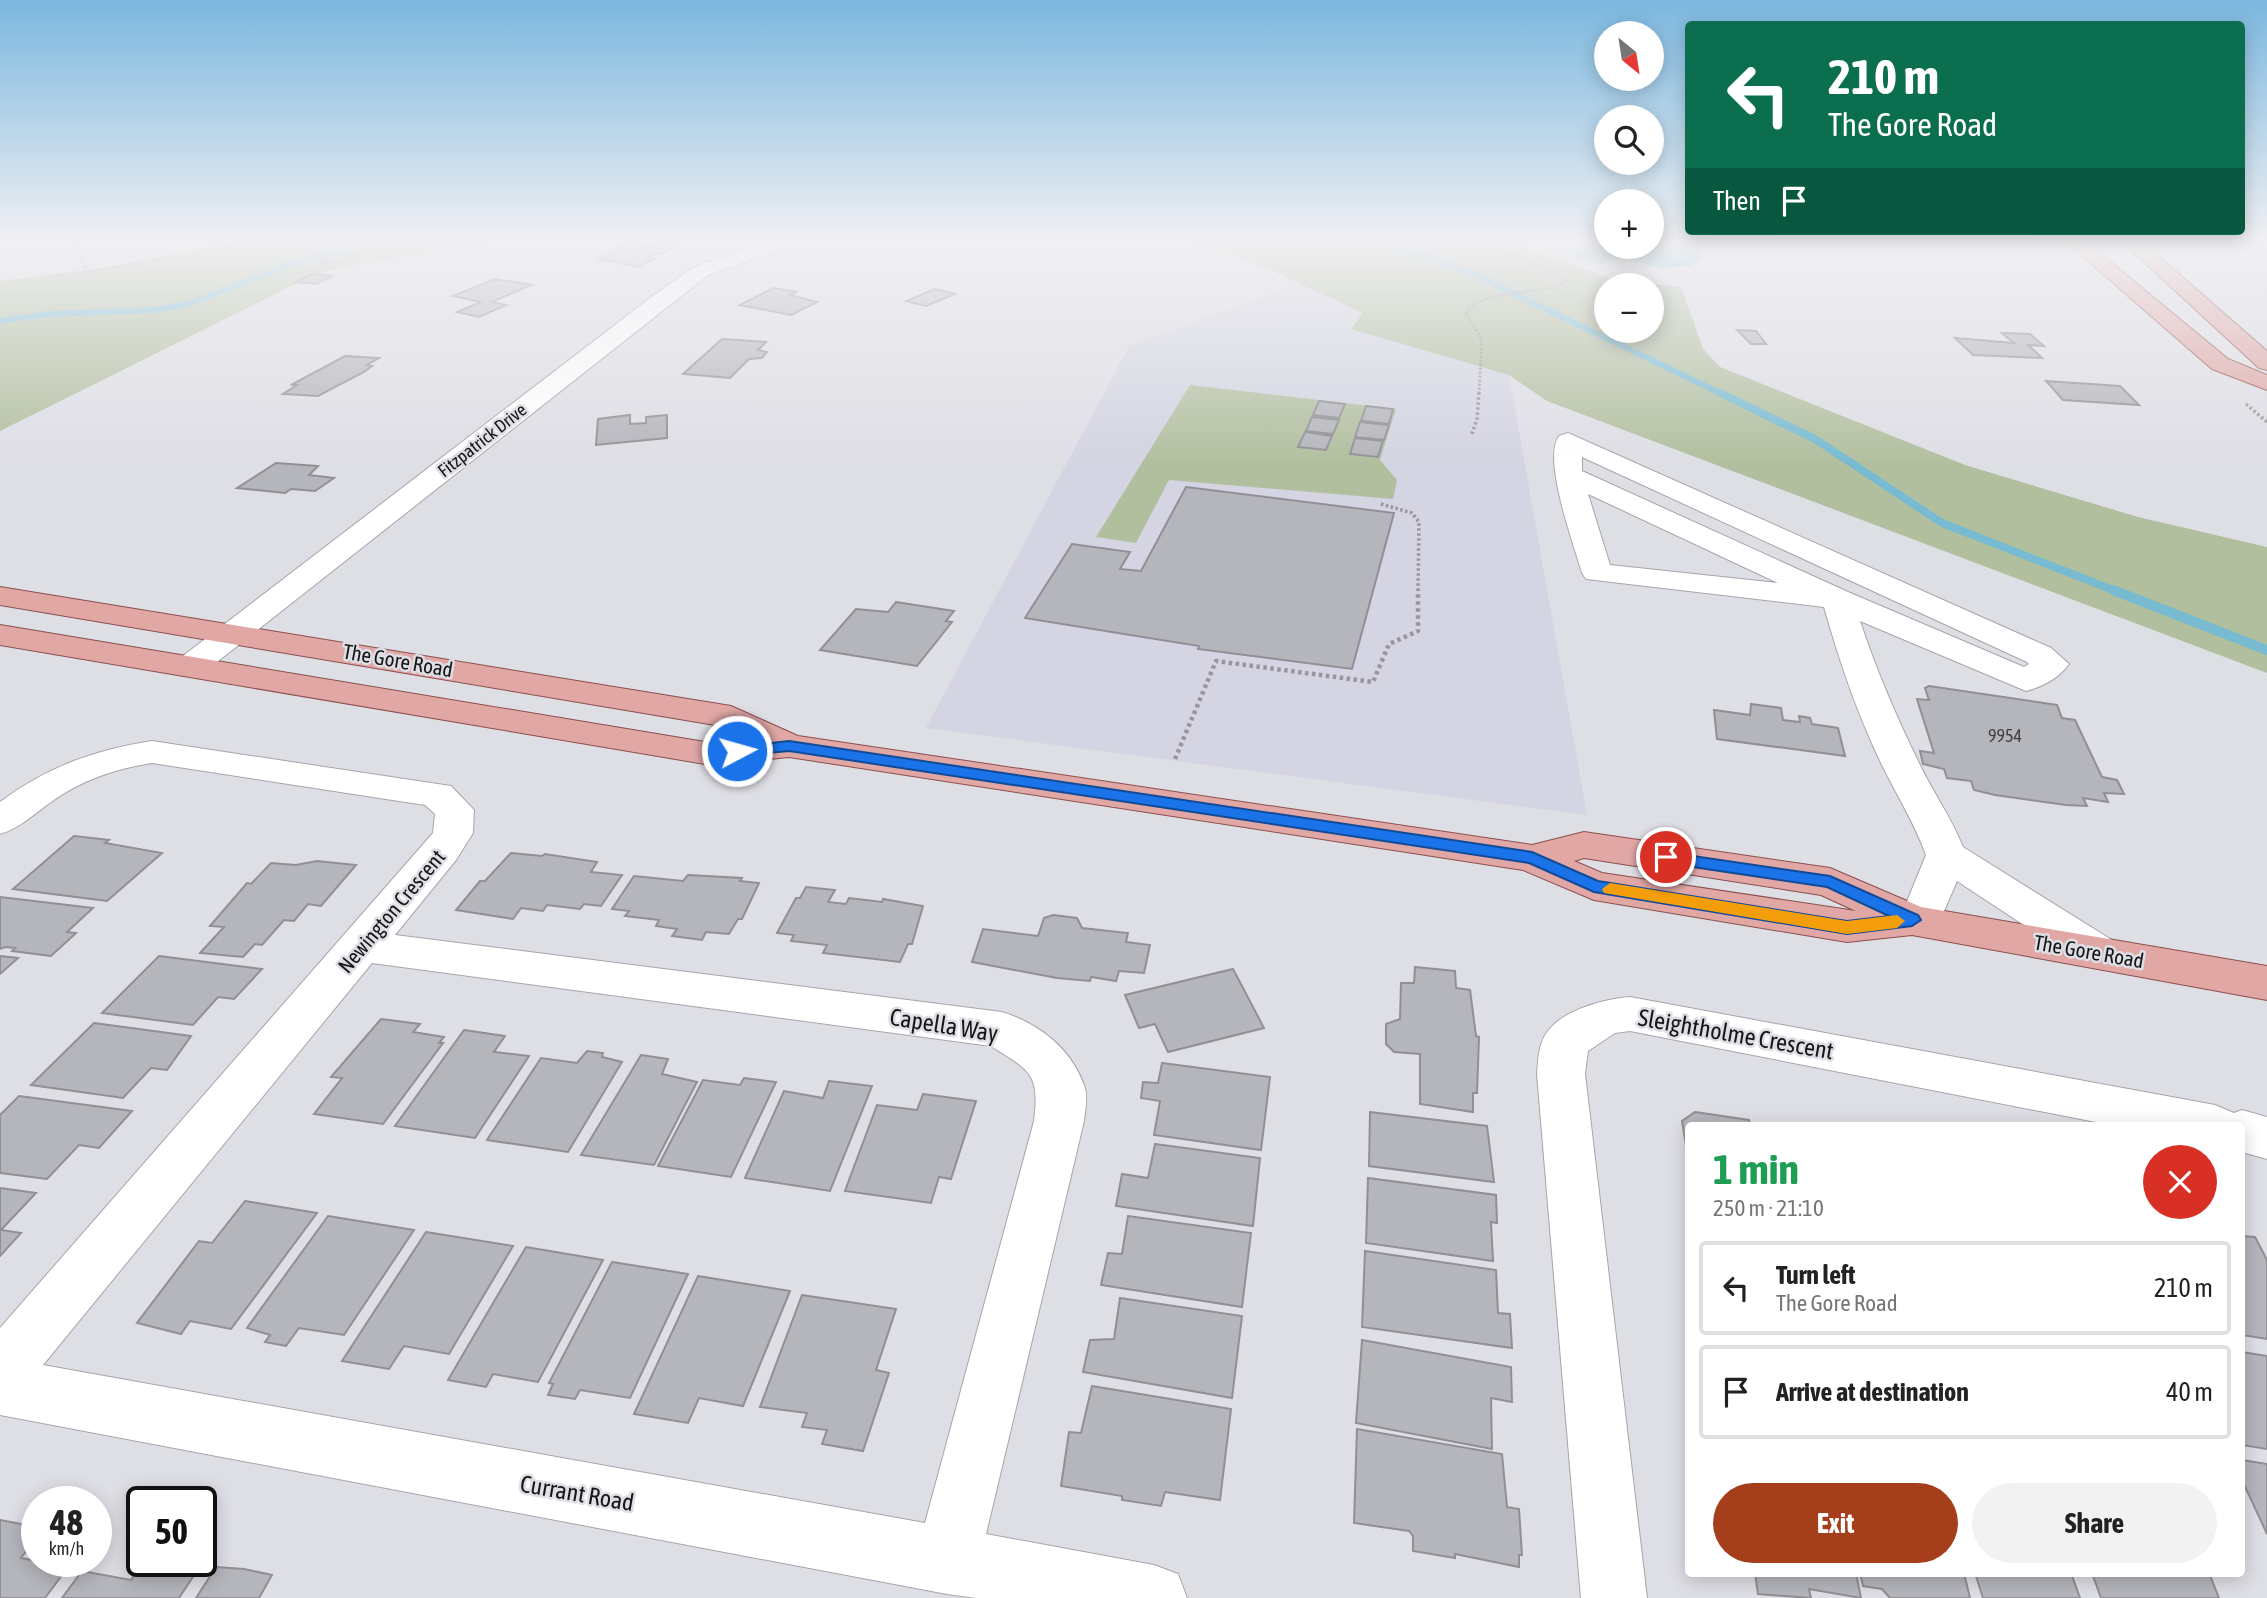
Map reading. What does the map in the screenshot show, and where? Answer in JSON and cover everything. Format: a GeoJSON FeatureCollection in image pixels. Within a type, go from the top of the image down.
{"type":"FeatureCollection","features":[{"type":"Feature","properties":{"kind":"main road"},"geometry":{"type":"LineString","coordinates":[[2162,315],[2220,364],[2266,374]]}},
{"type":"Feature","properties":{"kind":"main road"},"geometry":{"type":"LineString","coordinates":[[2205,315],[2266,374]]}},
{"type":"Feature","properties":{"kind":"main road","name":"The Gore Road"},"geometry":{"type":"LineString","coordinates":[[0,596],[234,632],[731,717],[789,746]]}},
{"type":"Feature","properties":{"kind":"main road","name":"The Gore Road"},"geometry":{"type":"LineString","coordinates":[[0,635],[553,730],[711,754],[789,746],[1532,858],[1594,886],[1847,928],[1916,920],[2267,983]]}},
{"type":"Feature","properties":{"kind":"street","name":"Fitzpatrick Drive"},"geometry":{"type":"LineString","coordinates":[[191,666],[641,315]]}},
{"type":"Feature","properties":{"kind":"street"},"geometry":{"type":"LineString","coordinates":[[1569,475],[1837,599],[2026,681],[2052,664],[2039,655],[1568,441],[1569,475],[1597,573],[1837,599]]}},
{"type":"Feature","properties":{"kind":"street"},"geometry":{"type":"LineString","coordinates":[[1837,599],[1855,572]]}},
{"type":"Feature","properties":{"kind":"street"},"geometry":{"type":"LineString","coordinates":[[1837,599],[1856,660],[1885,729],[1900,763],[1933,821],[1946,855],[2099,953]]}},
{"type":"Feature","properties":{"kind":"street","name":"Newington Crescent"},"geometry":{"type":"LineString","coordinates":[[0,821],[73,771],[109,757],[152,752],[437,795],[455,810],[453,833],[362,946],[0,1371]]}},
{"type":"Feature","properties":{"kind":"street"},"geometry":{"type":"LineString","coordinates":[[1916,920],[1946,855]]}},
{"type":"Feature","properties":{"kind":"street","name":"Capella Way"},"geometry":{"type":"LineString","coordinates":[[362,946],[1002,1030],[1043,1056],[1062,1090],[1059,1121],[947,1561]]}},
{"type":"Feature","properties":{"kind":"street","name":"Sleightholme Crescent"},"geometry":{"type":"LineString","coordinates":[[1615,1598],[1562,1074],[1564,1042],[1605,1016],[1630,1014],[2199,1122]]}},
{"type":"Feature","properties":{"kind":"street"},"geometry":{"type":"LineString","coordinates":[[2245,1132],[2267,1138]]}},
{"type":"Feature","properties":{"kind":"street","name":"Currant Road"},"geometry":{"type":"LineString","coordinates":[[0,1386],[1154,1598]]}},
{"type":"Feature","properties":{"kind":"path"},"geometry":{"type":"LineString","coordinates":[[1466,315],[1482,340],[1477,419],[1472,434]]}},
{"type":"Feature","properties":{"kind":"path"},"geometry":{"type":"LineString","coordinates":[[1175,759],[1216,661],[1373,682],[1389,644],[1418,631],[1419,522],[1412,513],[1381,505]]}},
{"type":"Feature","properties":{"kind":"shaded area"},"geometry":{"type":"Polygon","coordinates":[[[1214,315],[1364,315],[1352,329],[1509,375],[1587,815],[926,728],[1129,346],[1214,315]]]}},
{"type":"Feature","properties":{"kind":"green space"},"geometry":{"type":"Polygon","coordinates":[[[0,315],[234,315],[0,431],[0,315]]]}},
{"type":"Feature","properties":{"kind":"green space"},"geometry":{"type":"Polygon","coordinates":[[[1362,315],[1594,315],[1594,343],[1664,343],[1664,315],[1691,315],[1703,349],[1720,367],[1965,465],[2138,517],[2267,547],[2267,673],[1547,401],[1509,375],[1351,329],[1362,315]]]}},
{"type":"Feature","properties":{"kind":"green space"},"geometry":{"type":"Polygon","coordinates":[[[1190,385],[1396,409],[1380,460],[1397,480],[1393,499],[1169,480],[1136,543],[1096,537],[1190,385]]]}},
{"type":"Feature","properties":{"kind":"building"},"geometry":{"type":"Polygon","coordinates":[[[1737,330],[1756,331],[1766,344],[1751,344],[1737,330]]]}},
{"type":"Feature","properties":{"kind":"building"},"geometry":{"type":"Polygon","coordinates":[[[2002,333],[2030,334],[2044,346],[2028,345],[2042,358],[1973,355],[1955,338],[2014,343],[2002,333]]]}},
{"type":"Feature","properties":{"kind":"building"},"geometry":{"type":"Polygon","coordinates":[[[722,339],[766,342],[758,350],[767,352],[762,358],[749,359],[730,378],[683,374],[722,339]]]}},
{"type":"Feature","properties":{"kind":"building"},"geometry":{"type":"Polygon","coordinates":[[[345,356],[379,358],[367,365],[372,366],[364,372],[318,396],[283,394],[297,385],[291,385],[345,356]]]}},
{"type":"Feature","properties":{"kind":"building"},"geometry":{"type":"Polygon","coordinates":[[[2046,381],[2120,386],[2139,405],[2063,400],[2046,381]]]}},
{"type":"Feature","properties":{"kind":"building"},"geometry":{"type":"Polygon","coordinates":[[[1319,401],[1345,404],[1339,418],[1313,415],[1319,401]]]}},
{"type":"Feature","properties":{"kind":"building"},"geometry":{"type":"Polygon","coordinates":[[[1366,406],[1393,409],[1389,424],[1361,421],[1366,406]]]}},
{"type":"Feature","properties":{"kind":"building"},"geometry":{"type":"Polygon","coordinates":[[[630,415],[630,424],[646,423],[646,417],[667,415],[667,438],[596,445],[598,419],[630,415]]]}},
{"type":"Feature","properties":{"kind":"building"},"geometry":{"type":"Polygon","coordinates":[[[1312,417],[1339,420],[1333,434],[1306,431],[1312,417]]]}},
{"type":"Feature","properties":{"kind":"building"},"geometry":{"type":"Polygon","coordinates":[[[1360,422],[1389,425],[1384,440],[1355,437],[1360,422]]]}},
{"type":"Feature","properties":{"kind":"building"},"geometry":{"type":"Polygon","coordinates":[[[1305,432],[1332,436],[1326,450],[1298,447],[1305,432]]]}},
{"type":"Feature","properties":{"kind":"building"},"geometry":{"type":"Polygon","coordinates":[[[1355,438],[1383,441],[1378,457],[1350,454],[1355,438]]]}},
{"type":"Feature","properties":{"kind":"building"},"geometry":{"type":"Polygon","coordinates":[[[276,463],[318,466],[309,475],[334,478],[315,491],[291,489],[285,493],[237,488],[276,463]]]}},
{"type":"Feature","properties":{"kind":"building"},"geometry":{"type":"Polygon","coordinates":[[[1186,487],[1394,513],[1352,669],[1198,649],[1199,646],[1025,618],[1072,544],[1130,552],[1120,569],[1141,571],[1186,487]]]}},
{"type":"Feature","properties":{"kind":"building"},"geometry":{"type":"Polygon","coordinates":[[[896,602],[954,611],[946,621],[952,622],[917,666],[820,650],[856,609],[888,612],[896,602]]]}},
{"type":"Feature","properties":{"kind":"building"},"geometry":{"type":"Polygon","coordinates":[[[1929,686],[2057,705],[2062,718],[2075,720],[2102,777],[2117,780],[2124,794],[2104,793],[2108,802],[2083,798],[2087,806],[2066,805],[1995,795],[1974,790],[1971,781],[1947,778],[1944,769],[1923,764],[1920,751],[1934,753],[1917,699],[1929,700],[1925,688],[1929,686]]]}},
{"type":"Feature","properties":{"kind":"building"},"geometry":{"type":"Polygon","coordinates":[[[1751,704],[1781,708],[1783,720],[1800,722],[1799,716],[1810,718],[1812,724],[1838,728],[1845,756],[1717,739],[1714,710],[1750,715],[1751,704]]]}},
{"type":"Feature","properties":{"kind":"building"},"geometry":{"type":"Polygon","coordinates":[[[74,836],[109,840],[105,843],[162,853],[107,901],[13,889],[74,836]]]}},
{"type":"Feature","properties":{"kind":"building"},"geometry":{"type":"Polygon","coordinates":[[[511,853],[545,854],[597,862],[591,872],[622,875],[601,906],[584,904],[580,909],[547,905],[543,911],[521,908],[513,919],[456,910],[480,881],[485,881],[511,853]]]}},
{"type":"Feature","properties":{"kind":"building"},"geometry":{"type":"Polygon","coordinates":[[[317,861],[356,865],[321,906],[308,904],[294,921],[284,920],[262,945],[255,944],[243,957],[200,953],[224,927],[210,926],[247,883],[251,884],[271,863],[296,865],[317,861]]]}},
{"type":"Feature","properties":{"kind":"building"},"geometry":{"type":"Polygon","coordinates":[[[688,875],[742,878],[740,881],[759,883],[742,919],[738,919],[729,934],[706,932],[702,940],[672,936],[677,929],[656,926],[659,920],[625,916],[629,911],[612,909],[634,876],[683,881],[688,875]]]}},
{"type":"Feature","properties":{"kind":"building"},"geometry":{"type":"Polygon","coordinates":[[[806,887],[835,890],[828,902],[846,904],[849,898],[882,902],[883,899],[923,906],[912,944],[908,944],[900,962],[823,953],[827,945],[791,941],[794,935],[777,933],[796,898],[800,898],[806,887]]]}},
{"type":"Feature","properties":{"kind":"building"},"geometry":{"type":"Polygon","coordinates":[[[0,897],[93,908],[67,932],[76,933],[51,956],[12,951],[15,948],[0,949],[0,897]]]}},
{"type":"Feature","properties":{"kind":"building"},"geometry":{"type":"Polygon","coordinates":[[[1053,915],[1077,918],[1082,928],[1128,933],[1126,942],[1150,945],[1144,973],[1119,971],[1116,981],[1091,977],[1090,981],[1057,978],[972,962],[983,929],[1038,936],[1044,918],[1053,915]]]}},
{"type":"Feature","properties":{"kind":"building"},"geometry":{"type":"Polygon","coordinates":[[[0,956],[18,958],[0,974],[0,956]]]}},
{"type":"Feature","properties":{"kind":"building"},"geometry":{"type":"Polygon","coordinates":[[[159,956],[262,969],[234,999],[218,997],[193,1025],[102,1013],[159,956]]]}},
{"type":"Feature","properties":{"kind":"building"},"geometry":{"type":"Polygon","coordinates":[[[1415,967],[1455,971],[1456,988],[1470,990],[1476,1036],[1479,1037],[1477,1093],[1473,1093],[1473,1112],[1420,1104],[1420,1054],[1394,1052],[1386,1044],[1386,1024],[1400,1019],[1401,983],[1414,983],[1415,967]]]}},
{"type":"Feature","properties":{"kind":"building"},"geometry":{"type":"Polygon","coordinates":[[[1233,969],[1264,1028],[1168,1052],[1155,1024],[1139,1028],[1125,995],[1233,969]]]}},
{"type":"Feature","properties":{"kind":"building"},"geometry":{"type":"Polygon","coordinates":[[[381,1019],[420,1024],[413,1032],[444,1037],[439,1043],[443,1043],[383,1124],[314,1114],[342,1078],[331,1077],[381,1019]]]}},
{"type":"Feature","properties":{"kind":"building"},"geometry":{"type":"Polygon","coordinates":[[[94,1023],[191,1036],[167,1070],[151,1068],[123,1098],[31,1085],[94,1023]]]}},
{"type":"Feature","properties":{"kind":"building"},"geometry":{"type":"Polygon","coordinates":[[[464,1030],[505,1036],[494,1052],[529,1056],[475,1138],[395,1126],[464,1030]]]}},
{"type":"Feature","properties":{"kind":"building"},"geometry":{"type":"Polygon","coordinates":[[[587,1051],[603,1053],[602,1057],[622,1062],[568,1152],[487,1140],[541,1058],[577,1063],[587,1051]]]}},
{"type":"Feature","properties":{"kind":"building"},"geometry":{"type":"Polygon","coordinates":[[[641,1055],[668,1059],[662,1074],[697,1082],[654,1165],[581,1155],[641,1055]]]}},
{"type":"Feature","properties":{"kind":"building"},"geometry":{"type":"Polygon","coordinates":[[[1162,1063],[1270,1077],[1261,1150],[1154,1135],[1160,1101],[1141,1098],[1143,1082],[1158,1083],[1162,1063]]]}},
{"type":"Feature","properties":{"kind":"building"},"geometry":{"type":"Polygon","coordinates":[[[744,1078],[776,1082],[731,1177],[658,1166],[703,1080],[740,1085],[744,1078]]]}},
{"type":"Feature","properties":{"kind":"building"},"geometry":{"type":"Polygon","coordinates":[[[829,1081],[872,1086],[830,1191],[745,1178],[784,1091],[823,1098],[829,1081]]]}},
{"type":"Feature","properties":{"kind":"building"},"geometry":{"type":"Polygon","coordinates":[[[923,1094],[976,1101],[951,1179],[939,1177],[931,1203],[845,1191],[877,1105],[917,1110],[923,1094]]]}},
{"type":"Feature","properties":{"kind":"building"},"geometry":{"type":"Polygon","coordinates":[[[19,1096],[132,1111],[99,1148],[79,1145],[47,1179],[0,1173],[0,1115],[19,1096]]]}},
{"type":"Feature","properties":{"kind":"building"},"geometry":{"type":"Polygon","coordinates":[[[1370,1112],[1487,1126],[1494,1182],[1369,1166],[1370,1112]]]}},
{"type":"Feature","properties":{"kind":"building"},"geometry":{"type":"Polygon","coordinates":[[[1695,1112],[1749,1122],[1685,1122],[1685,1139],[1682,1121],[1695,1112]]]}},
{"type":"Feature","properties":{"kind":"building"},"geometry":{"type":"Polygon","coordinates":[[[1155,1144],[1260,1158],[1253,1226],[1116,1206],[1122,1174],[1148,1178],[1155,1144]]]}},
{"type":"Feature","properties":{"kind":"building"},"geometry":{"type":"Polygon","coordinates":[[[1368,1178],[1496,1195],[1497,1223],[1491,1222],[1493,1261],[1366,1243],[1368,1178]]]}},
{"type":"Feature","properties":{"kind":"building"},"geometry":{"type":"Polygon","coordinates":[[[0,1188],[36,1193],[1,1230],[21,1233],[0,1256],[0,1188]]]}},
{"type":"Feature","properties":{"kind":"building"},"geometry":{"type":"Polygon","coordinates":[[[245,1201],[317,1213],[231,1329],[190,1321],[181,1334],[137,1323],[199,1241],[212,1243],[245,1201]]]}},
{"type":"Feature","properties":{"kind":"building"},"geometry":{"type":"Polygon","coordinates":[[[328,1216],[414,1230],[344,1335],[299,1328],[286,1346],[265,1342],[270,1335],[247,1328],[328,1216]]]}},
{"type":"Feature","properties":{"kind":"building"},"geometry":{"type":"Polygon","coordinates":[[[1128,1216],[1251,1233],[1242,1307],[1101,1285],[1108,1253],[1122,1254],[1128,1216]]]}},
{"type":"Feature","properties":{"kind":"building"},"geometry":{"type":"Polygon","coordinates":[[[426,1232],[513,1246],[449,1354],[404,1346],[389,1369],[342,1361],[426,1232]]]}},
{"type":"Feature","properties":{"kind":"building"},"geometry":{"type":"Polygon","coordinates":[[[2245,1236],[2255,1237],[2267,1260],[2267,1339],[2245,1335],[2245,1236]]]}},
{"type":"Feature","properties":{"kind":"building"},"geometry":{"type":"Polygon","coordinates":[[[526,1247],[603,1260],[538,1382],[493,1374],[486,1387],[448,1380],[526,1247]]]}},
{"type":"Feature","properties":{"kind":"building"},"geometry":{"type":"Polygon","coordinates":[[[1365,1251],[1496,1270],[1498,1313],[1510,1314],[1512,1348],[1362,1327],[1365,1251]]]}},
{"type":"Feature","properties":{"kind":"building"},"geometry":{"type":"Polygon","coordinates":[[[612,1262],[688,1274],[630,1398],[580,1390],[575,1399],[548,1395],[553,1384],[549,1383],[612,1262]]]}},
{"type":"Feature","properties":{"kind":"building"},"geometry":{"type":"Polygon","coordinates":[[[698,1276],[790,1291],[743,1406],[699,1398],[688,1423],[634,1414],[698,1276]]]}},
{"type":"Feature","properties":{"kind":"building"},"geometry":{"type":"Polygon","coordinates":[[[802,1295],[896,1309],[876,1370],[889,1373],[863,1451],[822,1444],[827,1430],[802,1427],[807,1413],[760,1407],[802,1295]]]}},
{"type":"Feature","properties":{"kind":"building"},"geometry":{"type":"Polygon","coordinates":[[[1120,1298],[1242,1316],[1232,1398],[1083,1372],[1090,1340],[1114,1339],[1120,1298]]]}},
{"type":"Feature","properties":{"kind":"building"},"geometry":{"type":"Polygon","coordinates":[[[1362,1340],[1511,1367],[1512,1402],[1491,1398],[1492,1449],[1356,1423],[1362,1340]]]}},
{"type":"Feature","properties":{"kind":"building"},"geometry":{"type":"Polygon","coordinates":[[[2245,1352],[2267,1356],[2267,1449],[2245,1445],[2245,1352]]]}},
{"type":"Feature","properties":{"kind":"building"},"geometry":{"type":"Polygon","coordinates":[[[1092,1386],[1231,1409],[1220,1500],[1165,1492],[1161,1506],[1122,1500],[1122,1496],[1061,1486],[1069,1432],[1081,1433],[1092,1386]]]}},
{"type":"Feature","properties":{"kind":"building"},"geometry":{"type":"Polygon","coordinates":[[[1357,1429],[1502,1454],[1507,1507],[1519,1509],[1522,1555],[1519,1555],[1519,1567],[1455,1554],[1455,1558],[1413,1551],[1413,1536],[1409,1531],[1354,1523],[1357,1429]]]}},
{"type":"Feature","properties":{"kind":"building"},"geometry":{"type":"Polygon","coordinates":[[[2245,1460],[2267,1464],[2267,1534],[2245,1486],[2245,1460]]]}},
{"type":"Feature","properties":{"kind":"building"},"geometry":{"type":"Polygon","coordinates":[[[0,1520],[21,1524],[21,1577],[61,1577],[45,1598],[0,1598],[0,1520]]]}},
{"type":"Feature","properties":{"kind":"building"},"geometry":{"type":"Polygon","coordinates":[[[217,1567],[272,1575],[259,1598],[196,1598],[210,1577],[217,1577],[217,1567]]]}},
{"type":"Feature","properties":{"kind":"building"},"geometry":{"type":"Polygon","coordinates":[[[78,1577],[112,1577],[131,1580],[133,1577],[193,1577],[179,1598],[62,1598],[78,1577]]]}},
{"type":"Feature","properties":{"kind":"building"},"geometry":{"type":"Polygon","coordinates":[[[1756,1577],[1857,1577],[1861,1598],[1809,1589],[1811,1598],[1758,1594],[1756,1577]]]}},
{"type":"Feature","properties":{"kind":"building"},"geometry":{"type":"Polygon","coordinates":[[[1861,1577],[1965,1577],[1970,1598],[1890,1598],[1882,1589],[1863,1586],[1861,1577]]]}},
{"type":"Feature","properties":{"kind":"building"},"geometry":{"type":"Polygon","coordinates":[[[1976,1577],[2072,1577],[2080,1598],[1983,1598],[1976,1577]]]}},
{"type":"Feature","properties":{"kind":"building"},"geometry":{"type":"Polygon","coordinates":[[[2093,1577],[2211,1577],[2219,1598],[2101,1598],[2093,1577]]]}},
{"type":"Feature","properties":{"kind":"waterway"},"geometry":{"type":"LineString","coordinates":[[0,321],[43,315]]}},
{"type":"Feature","properties":{"kind":"waterway"},"geometry":{"type":"LineString","coordinates":[[1557,315],[1722,394]]}},
{"type":"Feature","properties":{"kind":"waterway"},"geometry":{"type":"LineString","coordinates":[[1718,392],[1815,439],[1942,523],[2118,592]]}},
{"type":"Feature","properties":{"kind":"waterway"},"geometry":{"type":"LineString","coordinates":[[2113,590],[2267,650]]}},
{"type":"Feature","properties":{"kind":"slow traffic"},"geometry":{"type":"LineString","coordinates":[[1610,889],[1847,928],[1897,921]]}},
{"type":"Feature","properties":{"kind":"route"},"geometry":{"type":"LineString","coordinates":[[737,751],[789,746],[1532,858],[1594,886],[1847,928],[1912,920],[1830,882],[1666,857]]}}]}
